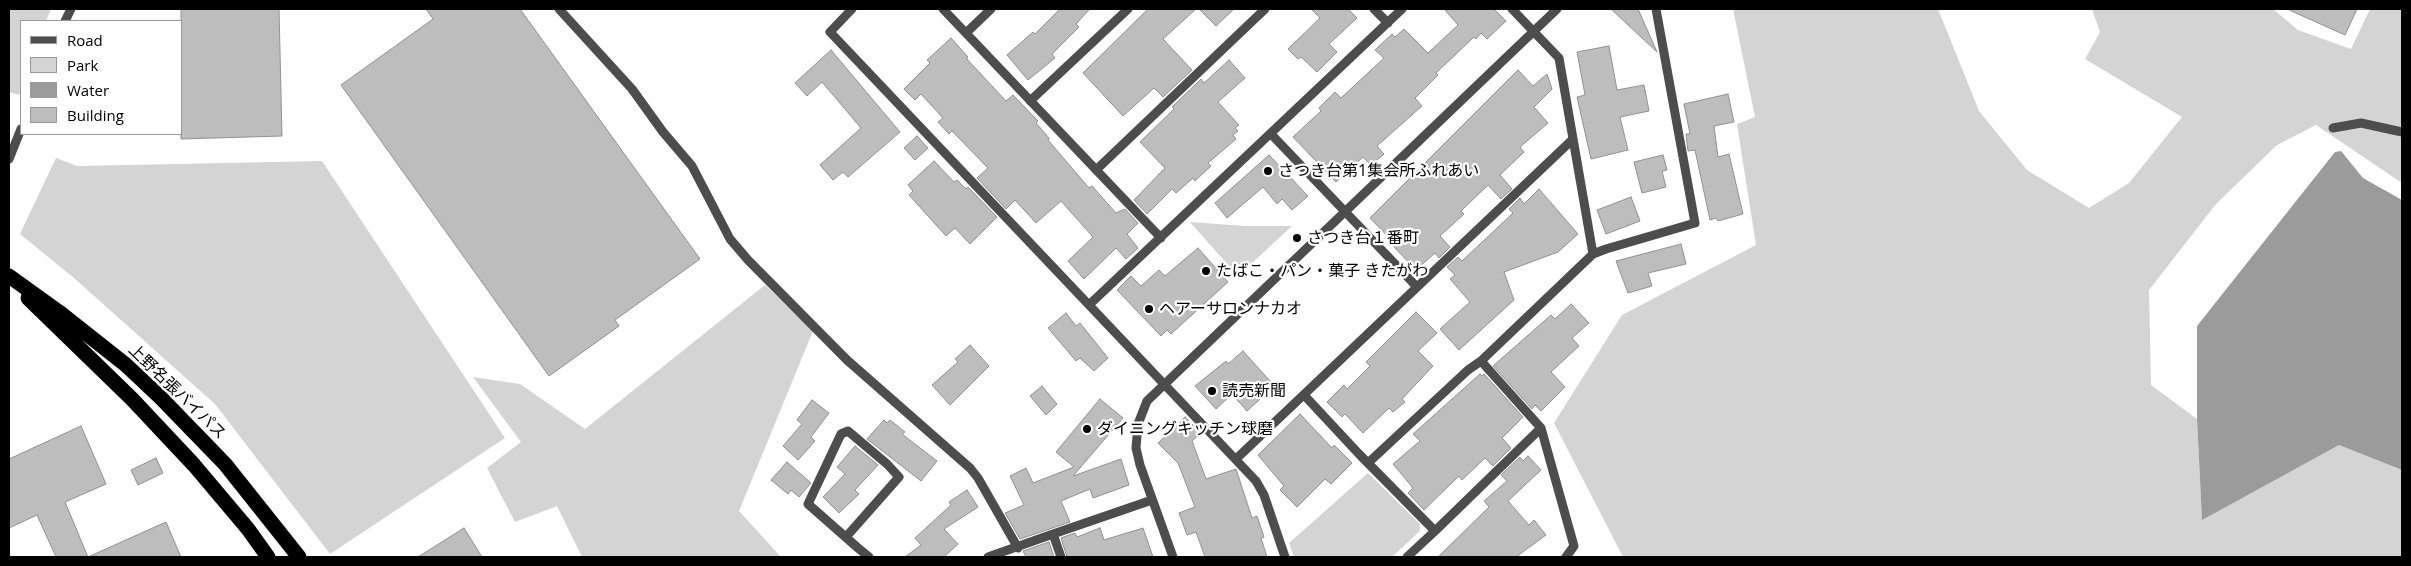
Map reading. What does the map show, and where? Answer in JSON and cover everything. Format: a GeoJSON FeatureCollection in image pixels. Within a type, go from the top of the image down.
{"type":"FeatureCollection","features":[{"type":"Feature","properties":{"kind":"highway","name":"上野名張バイパス"},"geometry":{"type":"LineString","coordinates":[[9,276],[59,312],[126,365],[161,398],[225,464],[299,557]]}},
{"type":"Feature","properties":{"kind":"highway"},"geometry":{"type":"LineString","coordinates":[[9,280],[132,399],[194,465],[268,557]]}},
{"type":"Feature","properties":{"kind":"street"},"geometry":{"type":"LineString","coordinates":[[559,9],[632,88],[663,132],[692,166],[723,228],[736,246],[852,365],[970,468],[978,478],[1018,548]]}},
{"type":"Feature","properties":{"kind":"street"},"geometry":{"type":"LineString","coordinates":[[852,9],[830,32],[1090,304],[1261,487],[1284,557]]}},
{"type":"Feature","properties":{"kind":"street"},"geometry":{"type":"LineString","coordinates":[[943,9],[1161,238]]}},
{"type":"Feature","properties":{"kind":"street"},"geometry":{"type":"LineString","coordinates":[[966,33],[991,9]]}},
{"type":"Feature","properties":{"kind":"street"},"geometry":{"type":"LineString","coordinates":[[1030,101],[1128,9]]}},
{"type":"Feature","properties":{"kind":"street"},"geometry":{"type":"LineString","coordinates":[[1096,170],[1264,9]]}},
{"type":"Feature","properties":{"kind":"street"},"geometry":{"type":"LineString","coordinates":[[1374,9],[1388,23]]}},
{"type":"Feature","properties":{"kind":"street"},"geometry":{"type":"LineString","coordinates":[[1090,304],[1402,9]]}},
{"type":"Feature","properties":{"kind":"street"},"geometry":{"type":"LineString","coordinates":[[1512,9],[1559,58],[1593,254]]}},
{"type":"Feature","properties":{"kind":"street"},"geometry":{"type":"LineString","coordinates":[[1173,557],[1140,465],[1136,437],[1138,424],[1147,401],[1557,9]]}},
{"type":"Feature","properties":{"kind":"street"},"geometry":{"type":"LineString","coordinates":[[1368,463],[1468,370],[1481,361],[1593,254],[1606,248],[1695,223],[1656,9]]}},
{"type":"Feature","properties":{"kind":"street"},"geometry":{"type":"LineString","coordinates":[[2333,128],[2361,123],[2402,132]]}},
{"type":"Feature","properties":{"kind":"street"},"geometry":{"type":"LineString","coordinates":[[9,159],[20,132]]}},
{"type":"Feature","properties":{"kind":"street"},"geometry":{"type":"LineString","coordinates":[[1271,134],[1417,287]]}},
{"type":"Feature","properties":{"kind":"street"},"geometry":{"type":"LineString","coordinates":[[1236,459],[1572,140]]}},
{"type":"Feature","properties":{"kind":"street"},"geometry":{"type":"LineString","coordinates":[[1481,361],[1541,428],[1574,546],[1566,557]]}},
{"type":"Feature","properties":{"kind":"street"},"geometry":{"type":"LineString","coordinates":[[1304,395],[1435,531]]}},
{"type":"Feature","properties":{"kind":"street"},"geometry":{"type":"LineString","coordinates":[[1407,557],[1541,428]]}},
{"type":"Feature","properties":{"kind":"street"},"geometry":{"type":"LineString","coordinates":[[846,537],[899,477],[887,464],[848,431],[841,434],[808,504],[869,557]]}},
{"type":"Feature","properties":{"kind":"street"},"geometry":{"type":"LineString","coordinates":[[988,557],[1152,500]]}},
{"type":"Feature","properties":{"kind":"street"},"geometry":{"type":"LineString","coordinates":[[1053,534],[1061,557]]}},
{"type":"Feature","properties":{"kind":"green space"},"geometry":{"type":"Polygon","coordinates":[[[9,9],[51,9],[46,20],[20,20],[20,92],[19,95],[9,92],[9,9]]]}},
{"type":"Feature","properties":{"kind":"green space"},"geometry":{"type":"Polygon","coordinates":[[[1733,9],[1938,9],[1979,111],[2027,170],[2089,208],[2129,183],[2182,117],[2085,59],[2100,32],[2092,9],[2273,9],[2298,30],[2351,49],[2370,9],[2402,9],[2402,183],[2316,125],[2277,145],[2216,204],[2149,290],[2151,385],[2197,419],[2202,519],[2339,445],[2402,470],[2402,557],[1623,557],[1554,423],[1622,315],[1756,245],[1737,124],[1755,117],[1733,9]]]}},
{"type":"Feature","properties":{"kind":"green space"},"geometry":{"type":"Polygon","coordinates":[[[56,158],[77,166],[322,161],[505,438],[330,554],[215,404],[74,278],[20,234],[56,158]]]}},
{"type":"Feature","properties":{"kind":"green space"},"geometry":{"type":"Polygon","coordinates":[[[1190,222],[1245,226],[1292,226],[1238,276],[1190,222]]]}},
{"type":"Feature","properties":{"kind":"green space"},"geometry":{"type":"Polygon","coordinates":[[[765,285],[813,331],[739,511],[781,557],[582,557],[557,506],[515,522],[487,468],[521,442],[473,377],[520,384],[585,429],[765,285]]]}},
{"type":"Feature","properties":{"kind":"green space"},"geometry":{"type":"Polygon","coordinates":[[[1368,473],[1420,524],[1420,531],[1392,557],[1294,557],[1289,543],[1368,473]]]}},
{"type":"Feature","properties":{"kind":"water"},"geometry":{"type":"Polygon","coordinates":[[[2341,151],[2363,178],[2402,200],[2402,470],[2339,445],[2202,520],[2197,419],[2197,326],[2335,152],[2341,151]]]}},
{"type":"Feature","properties":{"kind":"building"},"geometry":{"type":"Polygon","coordinates":[[[181,9],[279,9],[282,136],[181,139],[181,9]]]}},
{"type":"Feature","properties":{"kind":"building"},"geometry":{"type":"Polygon","coordinates":[[[426,9],[520,9],[700,259],[615,320],[619,326],[549,376],[341,85],[433,19],[426,9]]]}},
{"type":"Feature","properties":{"kind":"building"},"geometry":{"type":"Polygon","coordinates":[[[1060,9],[1090,9],[1076,24],[1079,27],[1052,54],[1055,58],[1028,80],[1007,55],[1033,32],[1035,34],[1060,9]]]}},
{"type":"Feature","properties":{"kind":"building"},"geometry":{"type":"Polygon","coordinates":[[[1148,9],[1196,9],[1163,39],[1192,70],[1163,97],[1154,88],[1123,116],[1083,73],[1148,9]]]}},
{"type":"Feature","properties":{"kind":"building"},"geometry":{"type":"Polygon","coordinates":[[[1199,9],[1234,9],[1216,26],[1199,9]]]}},
{"type":"Feature","properties":{"kind":"building"},"geometry":{"type":"Polygon","coordinates":[[[1311,9],[1348,9],[1357,18],[1329,44],[1337,52],[1317,72],[1301,57],[1298,59],[1288,49],[1320,18],[1311,9]]]}},
{"type":"Feature","properties":{"kind":"building"},"geometry":{"type":"Polygon","coordinates":[[[1444,9],[1494,9],[1506,21],[1487,39],[1481,33],[1476,39],[1474,37],[1436,73],[1438,75],[1415,98],[1422,106],[1377,146],[1384,154],[1371,165],[1363,157],[1336,182],[1293,137],[1321,111],[1319,108],[1335,92],[1341,98],[1384,58],[1375,50],[1392,34],[1395,37],[1404,29],[1428,53],[1458,25],[1444,9]]]}},
{"type":"Feature","properties":{"kind":"building"},"geometry":{"type":"Polygon","coordinates":[[[1611,9],[1638,9],[1657,52],[1611,9]]]}},
{"type":"Feature","properties":{"kind":"building"},"geometry":{"type":"Polygon","coordinates":[[[2287,9],[2357,9],[2345,35],[2287,9]]]}},
{"type":"Feature","properties":{"kind":"building"},"geometry":{"type":"Polygon","coordinates":[[[951,38],[968,57],[966,58],[1006,101],[1013,95],[1038,121],[1036,123],[1049,138],[1048,140],[1089,188],[1092,186],[1116,213],[1125,209],[1138,223],[1127,234],[1138,248],[1126,259],[1116,248],[1084,279],[1068,261],[1093,237],[1061,201],[1036,223],[1015,200],[1006,209],[977,178],[988,168],[952,131],[949,134],[938,122],[943,118],[921,94],[915,100],[904,89],[930,63],[927,60],[951,38]]]}},
{"type":"Feature","properties":{"kind":"building"},"geometry":{"type":"Polygon","coordinates":[[[1609,46],[1617,90],[1644,85],[1649,111],[1620,117],[1628,150],[1591,159],[1577,97],[1585,95],[1577,52],[1609,46]]]}},
{"type":"Feature","properties":{"kind":"building"},"geometry":{"type":"Polygon","coordinates":[[[831,50],[900,132],[848,177],[843,172],[833,180],[820,165],[861,128],[822,82],[807,96],[795,83],[831,50]]]}},
{"type":"Feature","properties":{"kind":"building"},"geometry":{"type":"Polygon","coordinates":[[[1229,60],[1245,78],[1218,102],[1239,125],[1235,128],[1238,131],[1233,135],[1236,139],[1208,163],[1211,166],[1195,181],[1193,178],[1176,193],[1172,189],[1147,214],[1134,200],[1165,168],[1140,142],[1201,79],[1204,83],[1229,60]]]}},
{"type":"Feature","properties":{"kind":"building"},"geometry":{"type":"Polygon","coordinates":[[[1518,70],[1533,86],[1547,74],[1552,89],[1534,107],[1548,123],[1520,147],[1524,152],[1500,175],[1512,189],[1501,199],[1488,185],[1461,211],[1464,214],[1440,236],[1450,247],[1439,258],[1435,253],[1416,270],[1370,218],[1518,70]]]}},
{"type":"Feature","properties":{"kind":"building"},"geometry":{"type":"Polygon","coordinates":[[[1728,94],[1734,122],[1714,126],[1718,157],[1729,154],[1743,214],[1718,221],[1716,218],[1710,220],[1695,150],[1688,151],[1686,134],[1690,134],[1684,104],[1728,94]]]}},
{"type":"Feature","properties":{"kind":"building"},"geometry":{"type":"Polygon","coordinates":[[[917,136],[928,148],[915,160],[904,148],[917,136]]]}},
{"type":"Feature","properties":{"kind":"building","name":"さつき台第1集会所ふれあい"},"geometry":{"type":"Polygon","coordinates":[[[1269,155],[1308,196],[1292,210],[1282,199],[1277,204],[1263,187],[1227,218],[1215,203],[1269,155]]]}},
{"type":"Feature","properties":{"kind":"building"},"geometry":{"type":"Polygon","coordinates":[[[1663,155],[1667,170],[1662,171],[1666,187],[1642,193],[1634,162],[1663,155]]]}},
{"type":"Feature","properties":{"kind":"building"},"geometry":{"type":"Polygon","coordinates":[[[934,161],[954,182],[957,180],[966,189],[968,187],[997,217],[970,244],[955,228],[946,236],[909,195],[913,191],[908,185],[934,161]]]}},
{"type":"Feature","properties":{"kind":"building"},"geometry":{"type":"Polygon","coordinates":[[[1539,189],[1578,234],[1558,252],[1504,272],[1514,300],[1459,350],[1440,329],[1470,302],[1450,279],[1455,275],[1447,267],[1458,257],[1462,261],[1513,213],[1509,209],[1520,198],[1524,204],[1539,189]]]}},
{"type":"Feature","properties":{"kind":"building"},"geometry":{"type":"Polygon","coordinates":[[[1631,197],[1640,221],[1606,234],[1597,210],[1631,197]]]}},
{"type":"Feature","properties":{"kind":"building"},"geometry":{"type":"Polygon","coordinates":[[[1681,244],[1686,264],[1648,273],[1652,286],[1628,293],[1616,261],[1681,244]]]}},
{"type":"Feature","properties":{"kind":"building"},"geometry":{"type":"Polygon","coordinates":[[[1198,248],[1228,282],[1171,334],[1167,330],[1161,336],[1117,290],[1131,276],[1141,286],[1159,270],[1165,276],[1198,248]]]}},
{"type":"Feature","properties":{"kind":"building"},"geometry":{"type":"Polygon","coordinates":[[[1571,304],[1589,323],[1572,338],[1579,346],[1551,372],[1565,387],[1541,411],[1535,405],[1532,409],[1493,366],[1551,315],[1555,319],[1571,304]]]}},
{"type":"Feature","properties":{"kind":"building"},"geometry":{"type":"Polygon","coordinates":[[[1416,312],[1437,333],[1418,351],[1433,366],[1402,399],[1405,402],[1393,412],[1389,408],[1363,433],[1345,414],[1342,417],[1327,402],[1344,385],[1347,389],[1370,366],[1366,362],[1416,312]]]}},
{"type":"Feature","properties":{"kind":"building"},"geometry":{"type":"Polygon","coordinates":[[[1066,313],[1076,326],[1080,323],[1108,358],[1094,371],[1080,358],[1076,361],[1048,328],[1066,313]]]}},
{"type":"Feature","properties":{"kind":"building"},"geometry":{"type":"Polygon","coordinates":[[[970,345],[989,366],[950,405],[932,385],[958,362],[955,359],[970,345]]]}},
{"type":"Feature","properties":{"kind":"building"},"geometry":{"type":"Polygon","coordinates":[[[1243,351],[1270,381],[1255,394],[1260,399],[1247,411],[1232,394],[1216,409],[1195,386],[1226,361],[1228,364],[1243,351]]]}},
{"type":"Feature","properties":{"kind":"building"},"geometry":{"type":"Polygon","coordinates":[[[1480,374],[1482,376],[1484,374],[1523,417],[1502,438],[1511,448],[1493,466],[1485,458],[1462,480],[1459,476],[1424,510],[1408,493],[1413,488],[1393,464],[1420,441],[1413,434],[1480,374]]]}},
{"type":"Feature","properties":{"kind":"building"},"geometry":{"type":"Polygon","coordinates":[[[1042,386],[1057,404],[1046,415],[1030,396],[1042,386]]]}},
{"type":"Feature","properties":{"kind":"building"},"geometry":{"type":"Polygon","coordinates":[[[1100,399],[1123,418],[1073,476],[1121,459],[1129,485],[1093,498],[1090,489],[1061,501],[1070,522],[1020,539],[1005,513],[1024,505],[1010,476],[1026,468],[1033,483],[1074,467],[1056,452],[1100,399]]]}},
{"type":"Feature","properties":{"kind":"building"},"geometry":{"type":"Polygon","coordinates":[[[812,400],[829,413],[811,437],[815,441],[798,460],[783,446],[802,424],[797,420],[812,400]]]}},
{"type":"Feature","properties":{"kind":"building"},"geometry":{"type":"Polygon","coordinates":[[[1300,414],[1332,448],[1334,445],[1352,463],[1331,484],[1325,479],[1297,507],[1280,490],[1284,486],[1258,455],[1300,414]]]}},
{"type":"Feature","properties":{"kind":"building"},"geometry":{"type":"Polygon","coordinates":[[[1185,417],[1201,433],[1192,441],[1206,479],[1236,469],[1252,518],[1257,516],[1264,537],[1261,538],[1267,557],[1205,557],[1196,532],[1187,535],[1179,513],[1195,507],[1178,463],[1158,443],[1185,417]]]}},
{"type":"Feature","properties":{"kind":"building"},"geometry":{"type":"Polygon","coordinates":[[[884,420],[887,423],[890,420],[905,432],[902,434],[937,461],[921,481],[867,439],[884,420]]]}},
{"type":"Feature","properties":{"kind":"building"},"geometry":{"type":"Polygon","coordinates":[[[81,426],[106,484],[65,502],[88,557],[56,557],[37,515],[9,528],[9,459],[81,426]]]}},
{"type":"Feature","properties":{"kind":"building"},"geometry":{"type":"Polygon","coordinates":[[[855,446],[878,465],[855,490],[859,494],[839,513],[823,497],[845,474],[837,467],[855,446]]]}},
{"type":"Feature","properties":{"kind":"building"},"geometry":{"type":"Polygon","coordinates":[[[1528,456],[1541,470],[1508,501],[1529,525],[1534,520],[1546,535],[1516,557],[1438,557],[1489,507],[1484,501],[1507,481],[1501,475],[1520,457],[1523,461],[1528,456]]]}},
{"type":"Feature","properties":{"kind":"building"},"geometry":{"type":"Polygon","coordinates":[[[156,458],[163,473],[138,485],[131,470],[156,458]]]}},
{"type":"Feature","properties":{"kind":"building"},"geometry":{"type":"Polygon","coordinates":[[[787,462],[811,483],[799,497],[791,490],[788,494],[771,480],[787,462]]]}},
{"type":"Feature","properties":{"kind":"building"},"geometry":{"type":"Polygon","coordinates":[[[967,490],[978,507],[944,529],[958,544],[944,557],[905,557],[921,545],[915,538],[951,505],[949,502],[967,490]]]}},
{"type":"Feature","properties":{"kind":"building"},"geometry":{"type":"Polygon","coordinates":[[[166,522],[181,557],[88,557],[166,522]]]}},
{"type":"Feature","properties":{"kind":"building"},"geometry":{"type":"Polygon","coordinates":[[[464,528],[482,557],[418,557],[464,528]]]}},
{"type":"Feature","properties":{"kind":"building"},"geometry":{"type":"Polygon","coordinates":[[[1100,528],[1104,540],[1143,528],[1153,557],[1067,557],[1061,538],[1075,533],[1077,537],[1100,528]]]}},
{"type":"Feature","properties":{"kind":"building"},"geometry":{"type":"Polygon","coordinates":[[[1049,542],[1054,557],[1026,557],[1023,551],[1049,542]]]}},
{"type":"Feature","properties":{"kind":"place","name":"さつき台第1集会所ふれあい"},"geometry":{"type":"Point","coordinates":[1268,171]}},
{"type":"Feature","properties":{"kind":"place","name":"さつき台１番町"},"geometry":{"type":"Point","coordinates":[1297,238]}},
{"type":"Feature","properties":{"kind":"place","name":"たばこ・パン・菓子 きたがわ"},"geometry":{"type":"Point","coordinates":[1206,271]}},
{"type":"Feature","properties":{"kind":"place","name":"ヘアーサロンナカオ"},"geometry":{"type":"Point","coordinates":[1149,309]}},
{"type":"Feature","properties":{"kind":"place","name":"読売新聞"},"geometry":{"type":"Point","coordinates":[1212,391]}},
{"type":"Feature","properties":{"kind":"place","name":"ダイニングキッチン球磨"},"geometry":{"type":"Point","coordinates":[1087,429]}}]}
